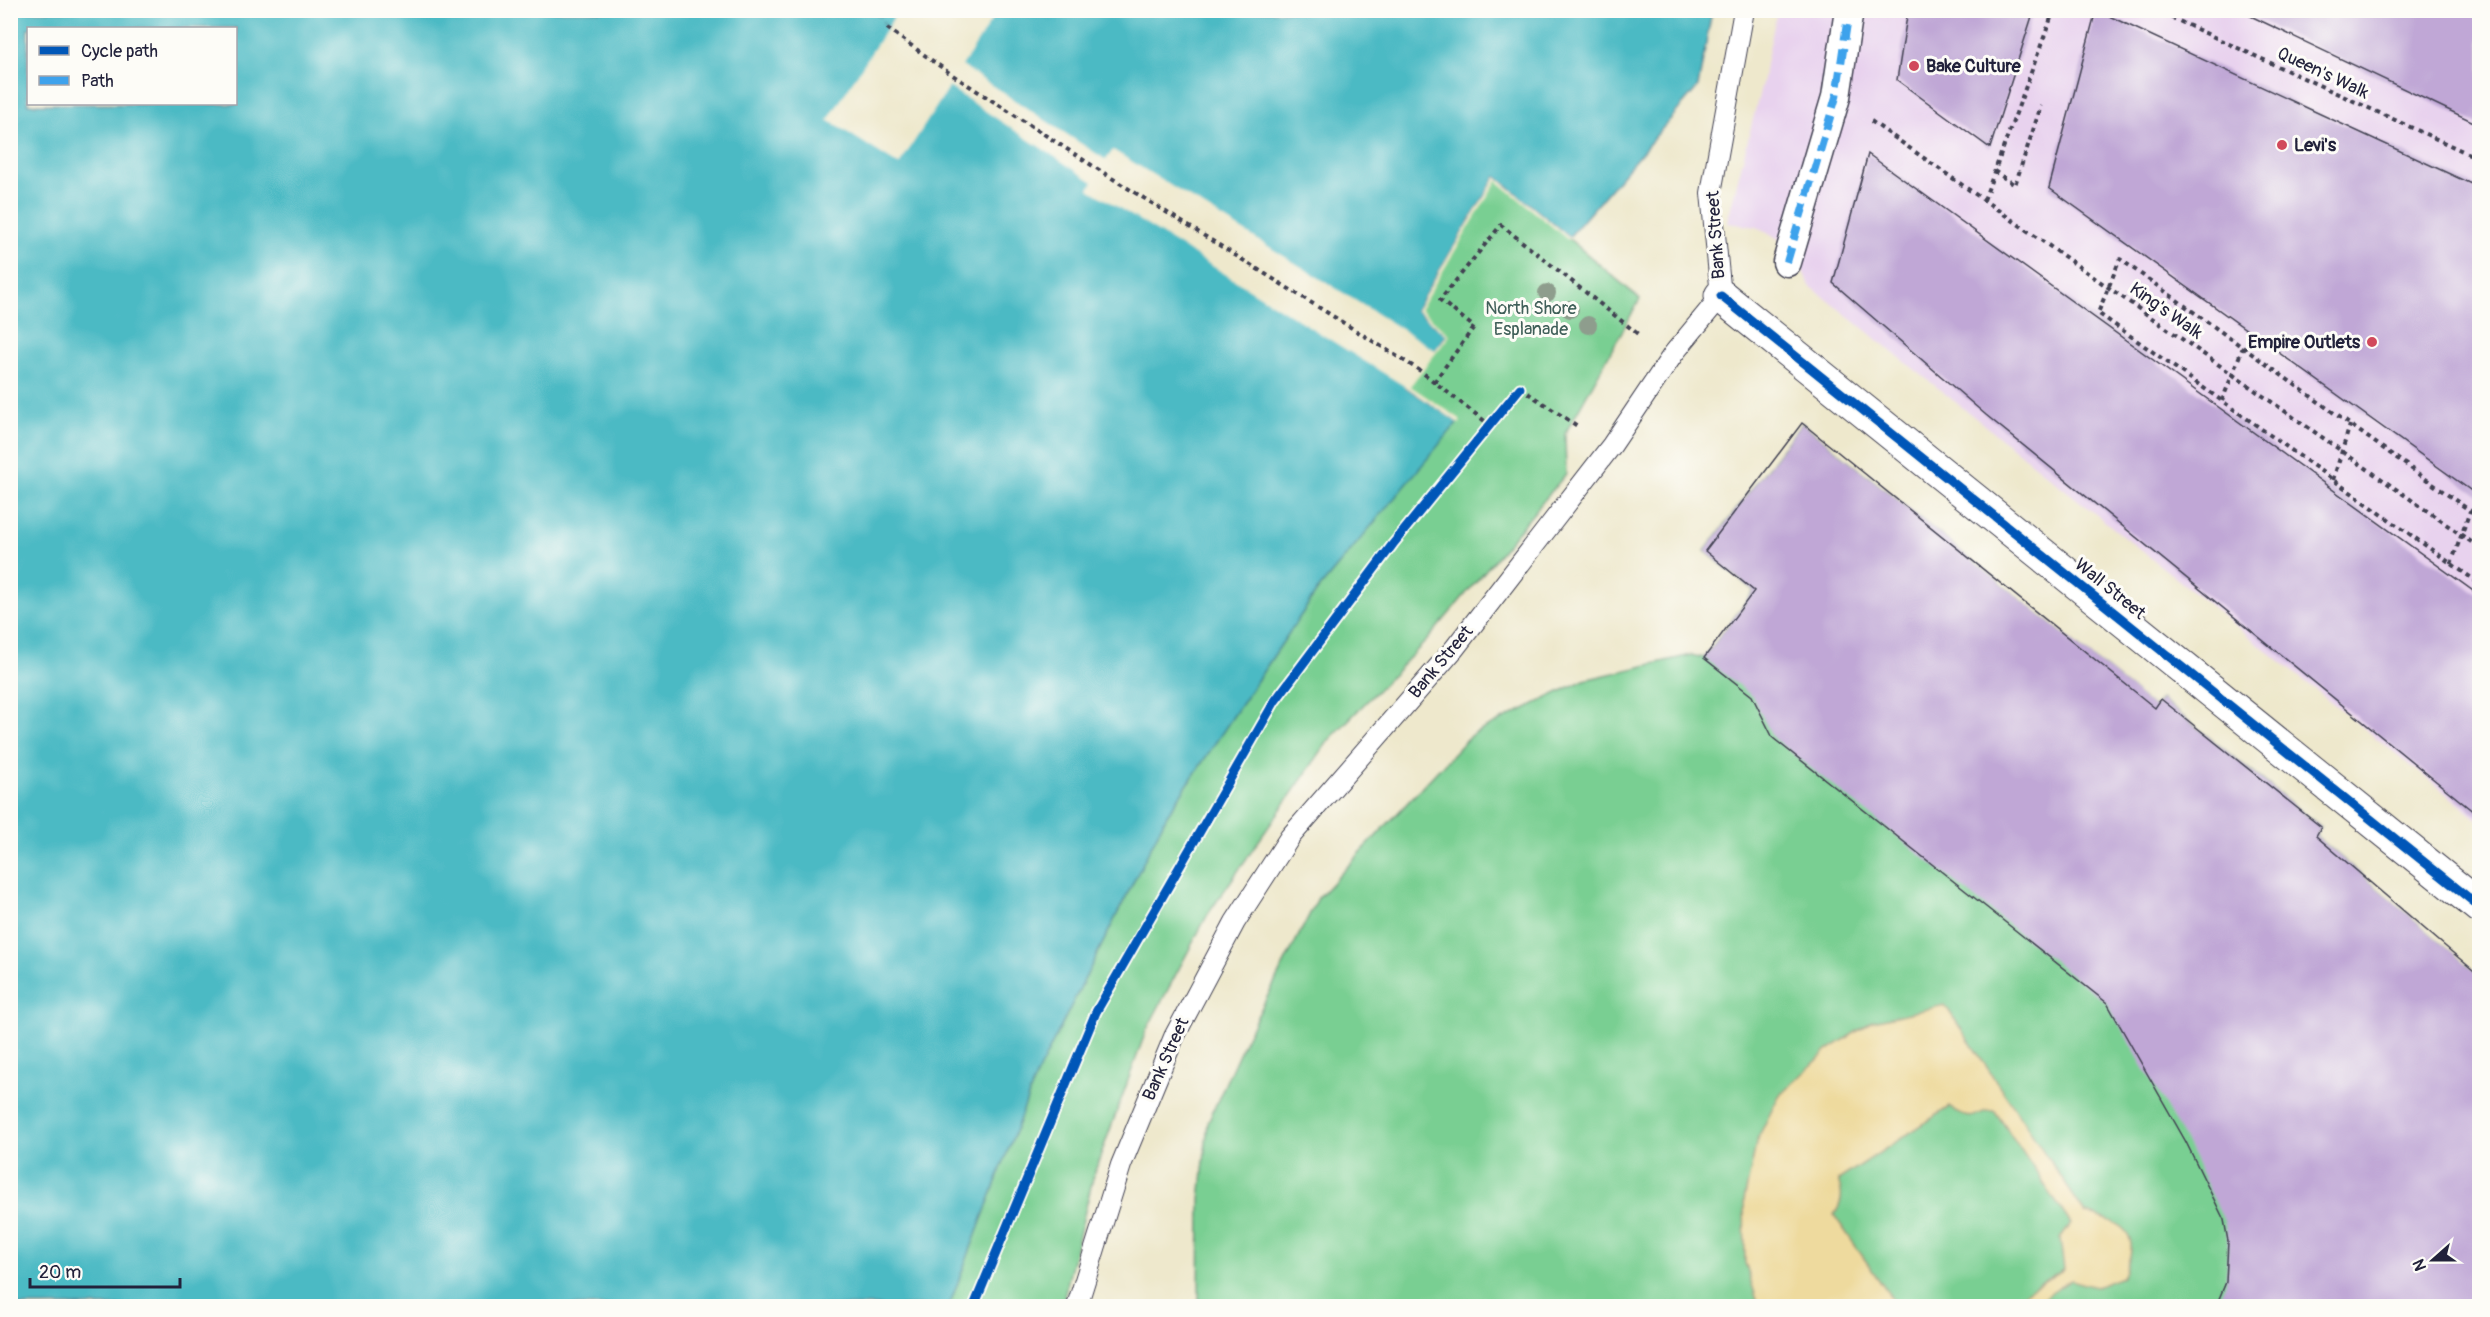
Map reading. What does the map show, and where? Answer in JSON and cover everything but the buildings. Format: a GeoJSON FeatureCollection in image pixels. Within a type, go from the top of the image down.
{"type":"FeatureCollection","features":[{"type":"Feature","properties":{"kind":"street"},"geometry":{"type":"LineString","coordinates":[[1787,262],[1836,96],[1849,10]]}},
{"type":"Feature","properties":{"kind":"street","name":"Wall Street"},"geometry":{"type":"LineString","coordinates":[[1721,296],[2480,907]]}},
{"type":"Feature","properties":{"kind":"lane","name":"Bank Street"},"geometry":{"type":"LineString","coordinates":[[1077,1306],[1121,1165],[1174,1037],[1235,922],[1290,837],[1454,649],[1612,445],[1674,353],[1721,296],[1711,194],[1744,10]]}},
{"type":"Feature","properties":{"kind":"path"},"geometry":{"type":"LineString","coordinates":[[1983,200],[2054,10]]}},
{"type":"Feature","properties":{"kind":"path"},"geometry":{"type":"LineString","coordinates":[[887,28],[951,74],[1110,177],[1434,382],[1491,426]]}},
{"type":"Feature","properties":{"kind":"path"},"geometry":{"type":"LineString","coordinates":[[1994,171],[2016,185],[2041,106]]}},
{"type":"Feature","properties":{"kind":"path"},"geometry":{"type":"LineString","coordinates":[[1434,382],[1474,327],[1440,300],[1501,225],[1638,334]]}},
{"type":"Feature","properties":{"kind":"path"},"geometry":{"type":"LineString","coordinates":[[2480,518],[2120,259],[2098,312],[2480,584]]}},
{"type":"Feature","properties":{"kind":"path"},"geometry":{"type":"LineString","coordinates":[[2222,401],[2243,347]]}},
{"type":"Feature","properties":{"kind":"path"},"geometry":{"type":"LineString","coordinates":[[1513,397],[1520,388],[1580,428]]}},
{"type":"Feature","properties":{"kind":"path"},"geometry":{"type":"LineString","coordinates":[[1484,435],[1498,416]]}},
{"type":"Feature","properties":{"kind":"path"},"geometry":{"type":"LineString","coordinates":[[2333,480],[2350,425]]}},
{"type":"Feature","properties":{"kind":"path"},"geometry":{"type":"LineString","coordinates":[[2451,564],[2470,511]]}},
{"type":"Feature","properties":{"kind":"shaded area"},"geometry":{"type":"Polygon","coordinates":[[[1777,11],[2479,11],[2479,820],[1810,286],[1799,263],[1784,242],[1757,227],[1727,223],[1762,83],[1777,11]]]}},
{"type":"Feature","properties":{"kind":"green space","name":"North Shore Esplanade"},"geometry":{"type":"Polygon","coordinates":[[[1496,177],[1640,299],[1565,434],[1566,474],[1428,639],[1329,740],[1208,914],[1146,1031],[1094,1174],[1062,1306],[949,1306],[1036,1076],[1167,815],[1317,591],[1457,422],[1406,387],[1416,310],[1496,177]]]}},
{"type":"Feature","properties":{"kind":"green space"},"geometry":{"type":"Polygon","coordinates":[[[1802,423],[2154,708],[2161,699],[2321,827],[2316,836],[2479,976],[2480,1299],[2473,1306],[1199,1306],[1200,1200],[1208,1122],[1244,1042],[1318,898],[1471,735],[1584,680],[1691,655],[1704,658],[1754,591],[1705,551],[1802,423]]]}},
{"type":"Feature","properties":{"kind":"sand"},"geometry":{"type":"Polygon","coordinates":[[[1945,1005],[2085,1213],[2111,1221],[2127,1233],[2131,1240],[2131,1250],[2122,1277],[2096,1287],[2071,1280],[2032,1306],[2003,1306],[2064,1269],[2060,1239],[2071,1224],[1995,1111],[1983,1112],[1971,1117],[1949,1107],[1838,1180],[1841,1198],[1834,1215],[1897,1306],[1759,1306],[1745,1263],[1744,1200],[1757,1140],[1779,1096],[1828,1050],[1873,1021],[1945,1005]]]}},
{"type":"Feature","properties":{"kind":"water"},"geometry":{"type":"Polygon","coordinates":[[[10,11],[1712,11],[1698,87],[1569,237],[1496,177],[1416,310],[1447,335],[1406,387],[1458,422],[1317,591],[1167,815],[1036,1076],[949,1306],[11,1306],[10,11]]]}},
{"type":"Feature","properties":{"kind":"pier"},"geometry":{"type":"Polygon","coordinates":[[[898,11],[997,11],[962,66],[1106,160],[1113,150],[1435,350],[1447,335],[1416,310],[1496,177],[1571,239],[1567,239],[1497,181],[1420,309],[1450,335],[1410,386],[1460,419],[1460,424],[1406,387],[1089,189],[1093,182],[949,87],[899,165],[828,120],[898,11]]]}},
{"type":"Feature","properties":{"kind":"ferry route"},"geometry":{"type":"LineString","coordinates":[[874,10],[887,28]]}},
{"type":"Feature","properties":{"kind":"ferry route"},"geometry":{"type":"LineString","coordinates":[[878,10],[884,22]]}},
{"type":"Feature","properties":{"kind":"marked path"},"geometry":{"type":"LineString","coordinates":[[1787,262],[1836,97],[1849,10]]}},
{"type":"Feature","properties":{"kind":"cycle path"},"geometry":{"type":"LineString","coordinates":[[1721,296],[2480,907]]}},
{"type":"Feature","properties":{"kind":"cycle path"},"geometry":{"type":"LineString","coordinates":[[974,1306],[1096,1012],[1275,701],[1393,544],[1520,388]]}},
{"type":"Feature","properties":{"kind":"place","name":"Bake Culture"},"geometry":{"type":"Point","coordinates":[1914,66]}},
{"type":"Feature","properties":{"kind":"place","name":"Levi's"},"geometry":{"type":"Point","coordinates":[2282,145]}},
{"type":"Feature","properties":{"kind":"place","name":"Empire Outlets"},"geometry":{"type":"Point","coordinates":[2372,342]}}]}
